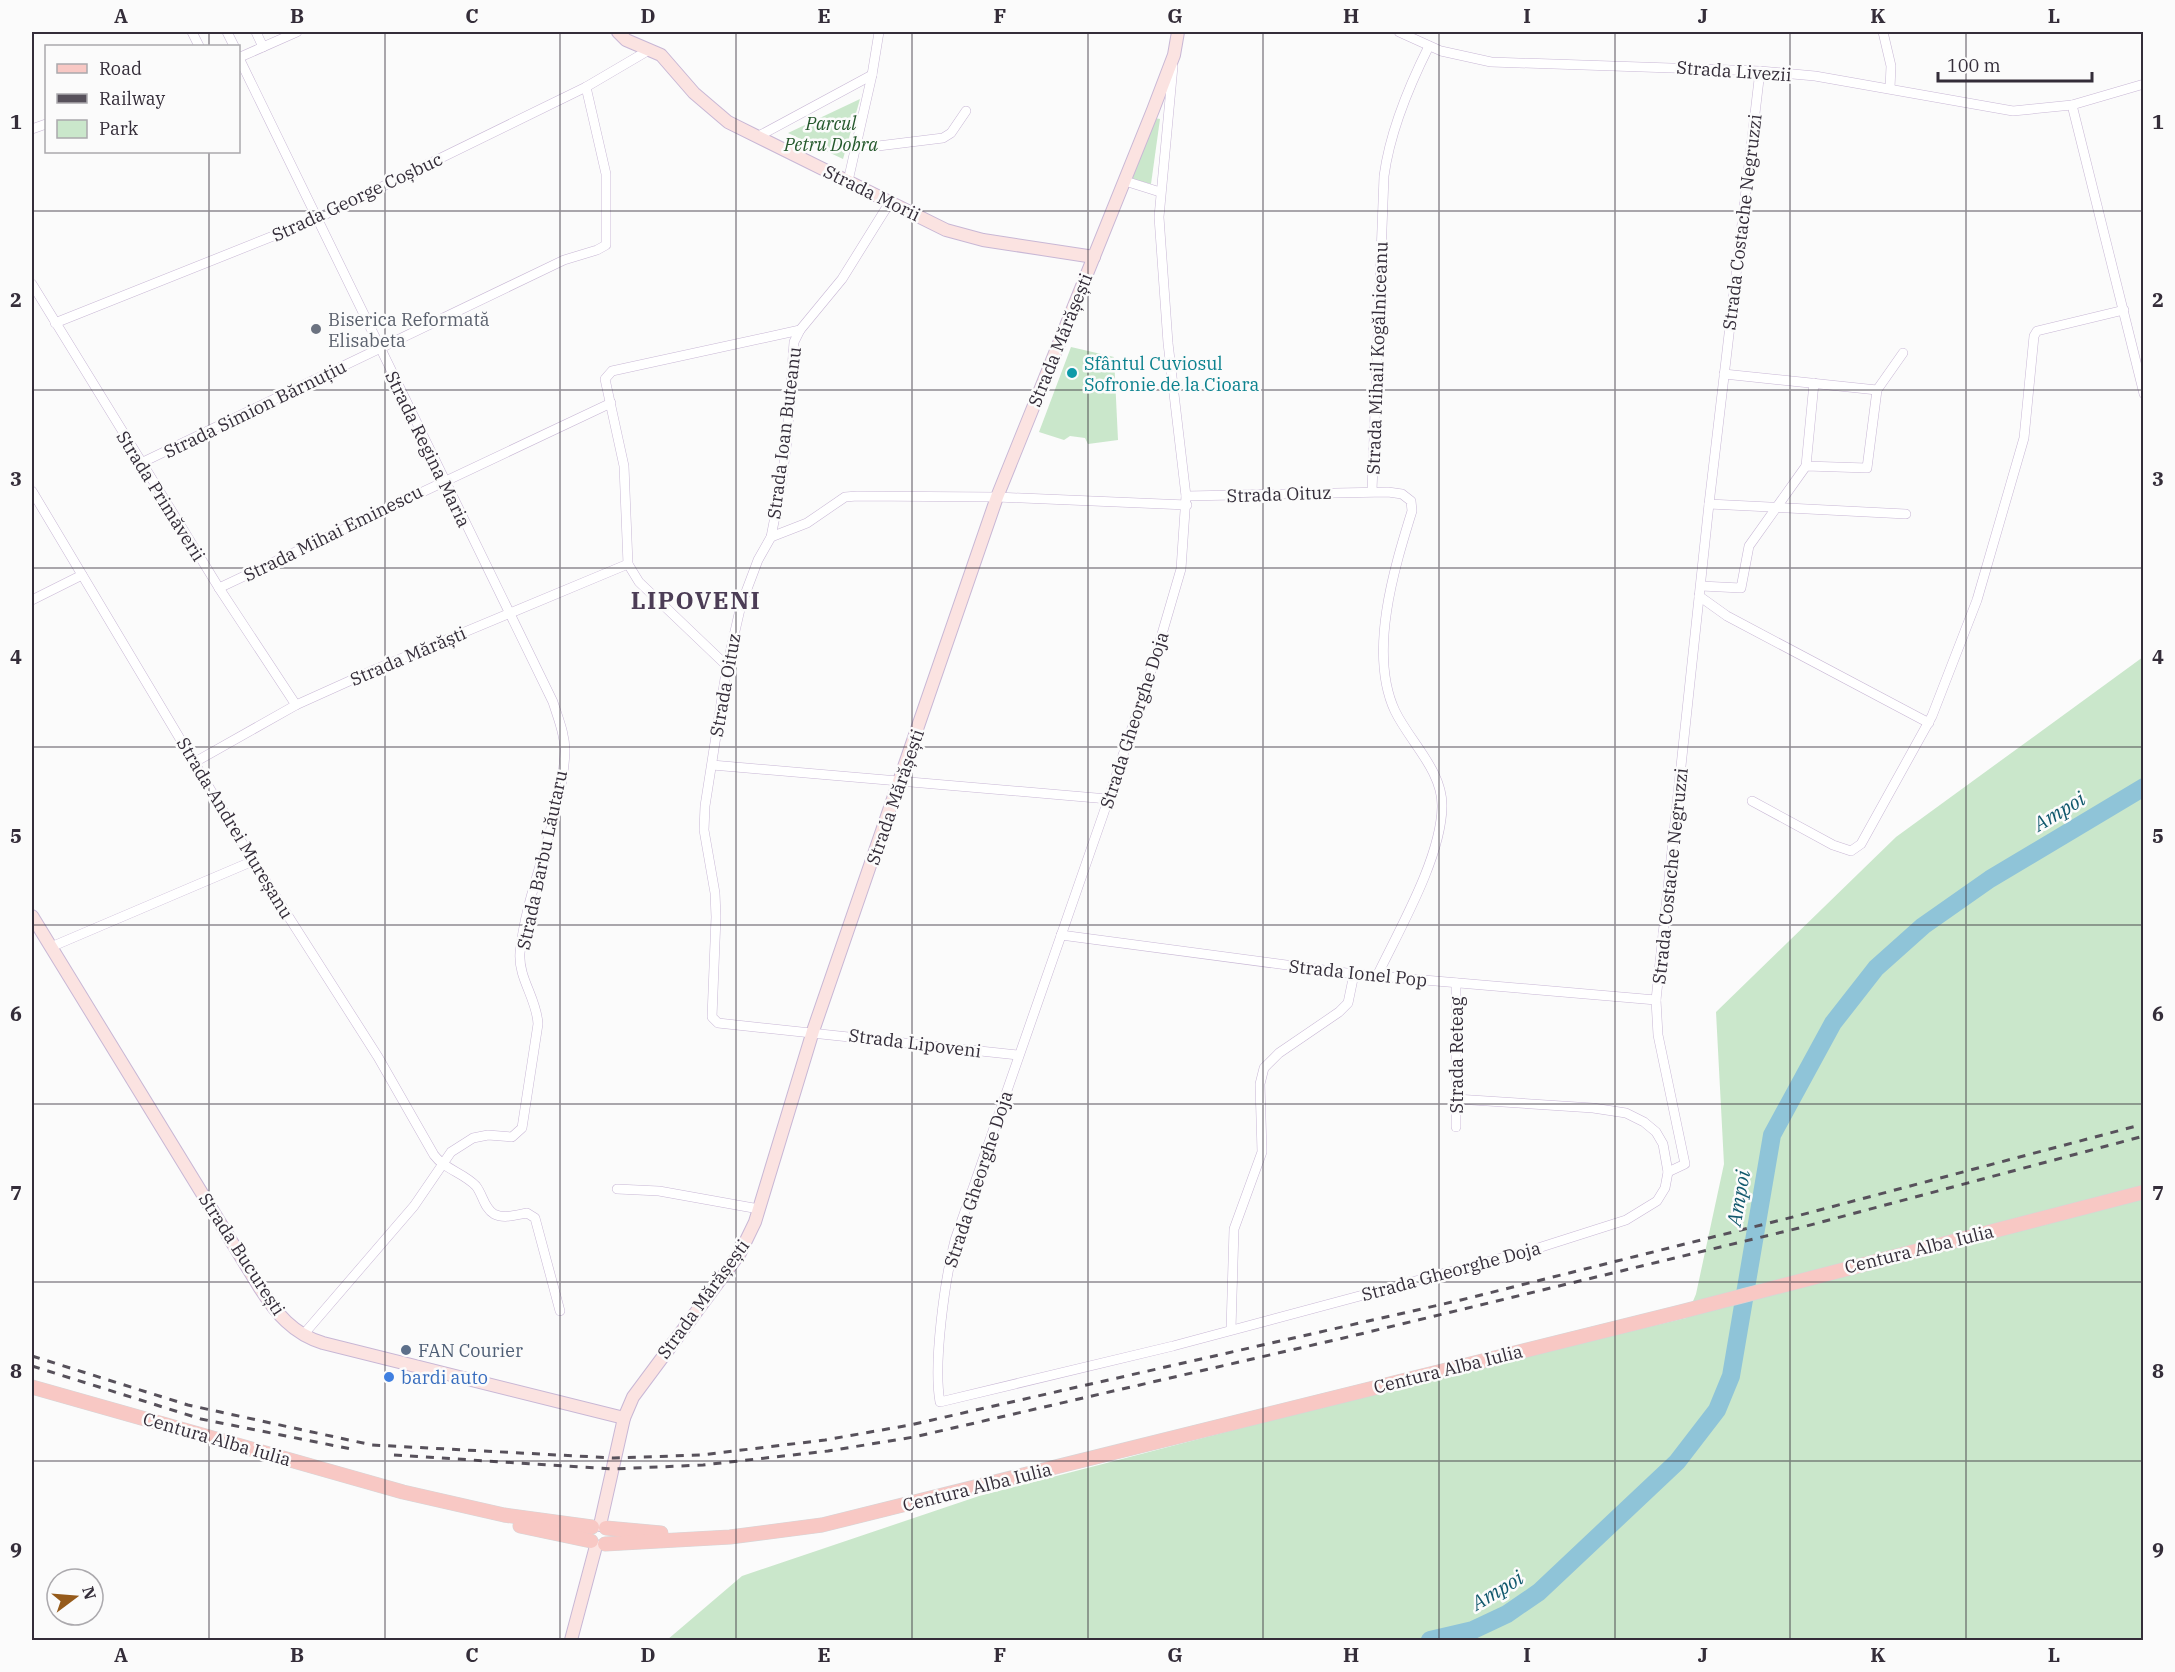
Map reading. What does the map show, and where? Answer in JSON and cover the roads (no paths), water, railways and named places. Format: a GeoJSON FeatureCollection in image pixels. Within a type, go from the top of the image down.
{"type":"FeatureCollection","features":[{"type":"Feature","properties":{"kind":"main road","name":"Centura Alba Iulia"},"geometry":{"type":"LineString","coordinates":[[32,1387],[403,1492],[598,1535],[750,1533],[822,1525],[864,1515],[1680,1312],[1788,1282],[2144,1192]]}},
{"type":"Feature","properties":{"kind":"street"},"geometry":{"type":"LineString","coordinates":[[256,32],[263,47]]}},
{"type":"Feature","properties":{"kind":"street"},"geometry":{"type":"LineString","coordinates":[[240,58],[297,32]]}},
{"type":"Feature","properties":{"kind":"street","name":"Strada Morii"},"geometry":{"type":"LineString","coordinates":[[618,32],[626,40],[661,55],[706,104],[728,122],[890,202],[960,235],[1094,257]]}},
{"type":"Feature","properties":{"kind":"street"},"geometry":{"type":"LineString","coordinates":[[848,181],[872,75],[879,32]]}},
{"type":"Feature","properties":{"kind":"street","name":"Strada Gheorghe Doja"},"geometry":{"type":"LineString","coordinates":[[1178,32],[1160,192],[1160,227],[1168,343],[1186,501],[1184,546],[1177,587],[1108,799],[1018,1055],[950,1260],[938,1370],[940,1402],[1173,1346],[1535,1249],[1626,1220],[1657,1201],[1665,1188],[1668,1173]]}},
{"type":"Feature","properties":{"kind":"street","name":"Strada Livezii"},"geometry":{"type":"LineString","coordinates":[[1399,32],[1428,46],[1460,56],[1521,64],[1760,70],[1890,88],[2013,111],[2072,105],[2144,84]]}},
{"type":"Feature","properties":{"kind":"street"},"geometry":{"type":"LineString","coordinates":[[1883,32],[1892,66],[1890,88]]}},
{"type":"Feature","properties":{"kind":"street","name":"Strada Mihail Kogălniceanu"},"geometry":{"type":"LineString","coordinates":[[1377,976],[1414,900],[1428,864],[1440,825],[1442,807],[1437,780],[1395,710],[1385,678],[1386,624],[1391,580],[1412,511],[1411,501],[1402,494],[1372,491],[1384,176],[1387,153],[1416,72],[1428,46]]}},
{"type":"Feature","properties":{"kind":"street","name":"Strada George Coșbuc"},"geometry":{"type":"LineString","coordinates":[[55,323],[316,219],[586,87],[649,50]]}},
{"type":"Feature","properties":{"kind":"street","name":"Strada Mărășești"},"geometry":{"type":"LineString","coordinates":[[572,1641],[624,1418],[643,1381],[740,1253],[759,1209],[813,1031],[900,783],[996,497],[1174,55]]}},
{"type":"Feature","properties":{"kind":"street","name":"Strada Regina Maria"},"geometry":{"type":"LineString","coordinates":[[240,60],[507,613]]}},
{"type":"Feature","properties":{"kind":"street","name":"Strada Costache Negruzzi"},"geometry":{"type":"LineString","coordinates":[[1668,1173],[1685,1164],[1658,1035],[1656,1000],[1709,504],[1760,70]]}},
{"type":"Feature","properties":{"kind":"street"},"geometry":{"type":"LineString","coordinates":[[757,137],[872,75]]}},
{"type":"Feature","properties":{"kind":"street","name":"Strada Simion Bărnuțiu"},"geometry":{"type":"LineString","coordinates":[[141,464],[564,260],[606,245],[606,174],[586,87]]}},
{"type":"Feature","properties":{"kind":"street"},"geometry":{"type":"LineString","coordinates":[[2072,105],[2144,394]]}},
{"type":"Feature","properties":{"kind":"street"},"geometry":{"type":"LineString","coordinates":[[857,144],[878,146],[943,138],[951,133],[966,111]]}},
{"type":"Feature","properties":{"kind":"street"},"geometry":{"type":"LineString","coordinates":[[1125,181],[1160,192]]}},
{"type":"Feature","properties":{"kind":"street","name":"Strada Ioan Buteanu"},"geometry":{"type":"LineString","coordinates":[[771,537],[787,440],[794,342],[800,330],[842,279],[890,202]]}},
{"type":"Feature","properties":{"kind":"street","name":"Strada Primăverii"},"geometry":{"type":"LineString","coordinates":[[32,284],[141,464],[296,705]]}},
{"type":"Feature","properties":{"kind":"street"},"geometry":{"type":"LineString","coordinates":[[1752,801],[1833,845],[1851,851],[1861,844],[1929,723],[1977,600],[2024,438],[2034,336],[2037,331],[2124,310]]}},
{"type":"Feature","properties":{"kind":"street","name":"Strada Ioan Buteanu"},"geometry":{"type":"LineString","coordinates":[[611,403],[606,375],[612,371],[800,330]]}},
{"type":"Feature","properties":{"kind":"street"},"geometry":{"type":"LineString","coordinates":[[1806,466],[1867,468],[1877,390],[1903,352]]}},
{"type":"Feature","properties":{"kind":"street"},"geometry":{"type":"LineString","coordinates":[[1724,374],[1877,390]]}},
{"type":"Feature","properties":{"kind":"street"},"geometry":{"type":"LineString","coordinates":[[1701,586],[1741,588],[1749,546],[1806,466],[1814,383]]}},
{"type":"Feature","properties":{"kind":"street"},"geometry":{"type":"LineString","coordinates":[[611,403],[624,466],[628,564],[639,582],[727,666]]}},
{"type":"Feature","properties":{"kind":"street","name":"Strada Mihai Eminescu"},"geometry":{"type":"LineString","coordinates":[[219,588],[611,403]]}},
{"type":"Feature","properties":{"kind":"street","name":"Strada Andrei Mureșanu"},"geometry":{"type":"LineString","coordinates":[[32,491],[253,861],[378,1057],[440,1164]]}},
{"type":"Feature","properties":{"kind":"street","name":"Strada Oituz"},"geometry":{"type":"LineString","coordinates":[[813,1031],[713,1021],[715,893],[704,830],[727,666],[741,605],[758,560],[771,537],[807,523],[845,497],[1186,501],[1372,491]]}},
{"type":"Feature","properties":{"kind":"street"},"geometry":{"type":"LineString","coordinates":[[1709,504],[1906,514]]}},
{"type":"Feature","properties":{"kind":"street","name":"Strada Mărăști"},"geometry":{"type":"LineString","coordinates":[[195,762],[296,705],[507,613],[628,564]]}},
{"type":"Feature","properties":{"kind":"street"},"geometry":{"type":"LineString","coordinates":[[32,600],[82,575]]}},
{"type":"Feature","properties":{"kind":"street"},"geometry":{"type":"LineString","coordinates":[[1699,596],[1727,616],[1929,723]]}},
{"type":"Feature","properties":{"kind":"street","name":"Strada Barbu Lăutaru"},"geometry":{"type":"LineString","coordinates":[[440,1164],[451,1152],[473,1138],[488,1135],[512,1137],[522,1128],[538,1024],[537,1010],[524,977],[520,954],[533,884],[559,792],[564,743],[552,702],[507,613]]}},
{"type":"Feature","properties":{"kind":"street"},"geometry":{"type":"LineString","coordinates":[[712,765],[900,783],[1108,799]]}},
{"type":"Feature","properties":{"kind":"street"},"geometry":{"type":"LineString","coordinates":[[51,947],[253,861]]}},
{"type":"Feature","properties":{"kind":"street","name":"Strada București"},"geometry":{"type":"LineString","coordinates":[[32,916],[279,1316],[303,1335],[323,1343],[624,1418]]}},
{"type":"Feature","properties":{"kind":"street","name":"Strada Ionel Pop"},"geometry":{"type":"LineString","coordinates":[[1061,935],[1354,974],[1656,1000]]}},
{"type":"Feature","properties":{"kind":"street"},"geometry":{"type":"LineString","coordinates":[[1231,1329],[1234,1229],[1262,1152],[1260,1084],[1264,1068],[1279,1053],[1339,1012],[1348,1003],[1354,974]]}},
{"type":"Feature","properties":{"kind":"street","name":"Strada Reteag"},"geometry":{"type":"LineString","coordinates":[[1456,983],[1456,1127]]}},
{"type":"Feature","properties":{"kind":"street","name":"Strada Lipoveni"},"geometry":{"type":"LineString","coordinates":[[813,1031],[1018,1055]]}},
{"type":"Feature","properties":{"kind":"street"},"geometry":{"type":"LineString","coordinates":[[1456,1099],[1593,1108],[1626,1113],[1644,1122],[1656,1132],[1663,1144],[1668,1173]]}},
{"type":"Feature","properties":{"kind":"street"},"geometry":{"type":"LineString","coordinates":[[303,1335],[414,1206],[440,1164],[455,1170],[475,1185],[489,1210],[496,1215],[508,1217],[532,1214],[560,1311]]}},
{"type":"Feature","properties":{"kind":"street"},"geometry":{"type":"LineString","coordinates":[[617,1190],[659,1191],[759,1209]]}},
{"type":"Feature","properties":{"kind":"waterway","name":"Ampoi"},"geometry":{"type":"LineString","coordinates":[[1430,1640],[1473,1630],[1507,1614],[1539,1592],[1677,1462],[1717,1410],[1731,1376],[1772,1135],[1833,1023],[1876,968],[1923,926],[1990,879],[2144,787]]}},
{"type":"Feature","properties":{"kind":"railway"},"geometry":{"type":"LineString","coordinates":[[32,1356],[188,1405],[372,1445],[614,1458],[701,1455],[825,1440],[910,1425],[1461,1300],[1797,1216],[2144,1124]]}},
{"type":"Feature","properties":{"kind":"railway"},"geometry":{"type":"LineString","coordinates":[[394,1455],[612,1469],[703,1465],[828,1451],[914,1437],[1352,1336],[1799,1228],[2144,1136]]}},
{"type":"Feature","properties":{"kind":"railway"},"geometry":{"type":"LineString","coordinates":[[32,1366],[201,1419],[356,1450]]}},
{"type":"Feature","properties":{"kind":"place","name":"Biserica Reformată Elisabeta"},"geometry":{"type":"Point","coordinates":[316,329]}},
{"type":"Feature","properties":{"kind":"place","name":"Sfântul Cuviosul Sofronie de la Cioara"},"geometry":{"type":"Point","coordinates":[1072,373]}},
{"type":"Feature","properties":{"kind":"place","name":"FAN Courier"},"geometry":{"type":"Point","coordinates":[406,1350]}},
{"type":"Feature","properties":{"kind":"place","name":"bardi auto"},"geometry":{"type":"Point","coordinates":[389,1377]}},
{"type":"Feature","properties":{"kind":"district","name":"LIPOVENI"},"geometry":{"type":"Point","coordinates":[696,600]}},
{"type":"Feature","properties":{"kind":"park label","name":"Parcul Petru Dobra"},"geometry":{"type":"Point","coordinates":[831,133]}}]}
